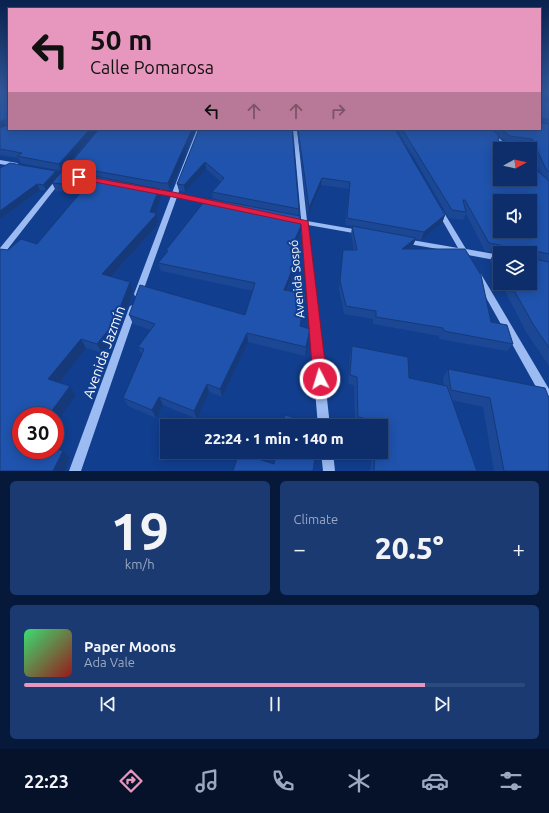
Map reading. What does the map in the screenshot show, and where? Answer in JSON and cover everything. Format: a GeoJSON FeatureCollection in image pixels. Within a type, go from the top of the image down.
{"type":"FeatureCollection","features":[{"type":"Feature","properties":{"kind":"street","name":"Avenida Jazmín"},"geometry":{"type":"LineString","coordinates":[[75,471],[173,194],[199,130]]}},
{"type":"Feature","properties":{"kind":"street","name":"Avenida Sospó"},"geometry":{"type":"LineString","coordinates":[[295,130],[323,419]]}},
{"type":"Feature","properties":{"kind":"street"},"geometry":{"type":"LineString","coordinates":[[487,130],[500,142]]}},
{"type":"Feature","properties":{"kind":"street"},"geometry":{"type":"LineString","coordinates":[[0,253],[60,173],[78,157]]}},
{"type":"Feature","properties":{"kind":"street"},"geometry":{"type":"LineString","coordinates":[[0,162],[21,166]]}},
{"type":"Feature","properties":{"kind":"street"},"geometry":{"type":"LineString","coordinates":[[60,173],[72,176]]}},
{"type":"Feature","properties":{"kind":"street"},"geometry":{"type":"LineString","coordinates":[[537,176],[549,187]]}},
{"type":"Feature","properties":{"kind":"street"},"geometry":{"type":"LineString","coordinates":[[142,189],[220,204]]}},
{"type":"Feature","properties":{"kind":"street"},"geometry":{"type":"LineString","coordinates":[[436,204],[466,255]]}},
{"type":"Feature","properties":{"kind":"street"},"geometry":{"type":"LineString","coordinates":[[282,218],[366,234]]}},
{"type":"Feature","properties":{"kind":"street"},"geometry":{"type":"LineString","coordinates":[[396,239],[466,255],[493,257]]}},
{"type":"Feature","properties":{"kind":"street"},"geometry":{"type":"LineString","coordinates":[[475,272],[549,399]]}},
{"type":"Feature","properties":{"kind":"street"},"geometry":{"type":"LineString","coordinates":[[328,459],[329,471]]}},
{"type":"Feature","properties":{"kind":"building"},"geometry":{"type":"Polygon","coordinates":[[[0,114],[8,114],[8,122],[7,120],[3,120],[0,122],[0,114]]]}},
{"type":"Feature","properties":{"kind":"building"},"geometry":{"type":"Polygon","coordinates":[[[541,114],[549,114],[549,120],[543,118],[542,123],[549,124],[549,172],[546,169],[537,150],[537,142],[533,142],[532,139],[510,136],[502,130],[541,130],[541,114]]]}},
{"type":"Feature","properties":{"kind":"building"},"geometry":{"type":"Polygon","coordinates":[[[8,124],[8,130],[89,130],[59,164],[17,156],[22,153],[0,149],[0,128],[8,124]]]}},
{"type":"Feature","properties":{"kind":"building"},"geometry":{"type":"Polygon","coordinates":[[[98,130],[192,130],[168,183],[68,166],[98,130]]]}},
{"type":"Feature","properties":{"kind":"building"},"geometry":{"type":"Polygon","coordinates":[[[199,130],[292,130],[299,209],[212,192],[224,178],[205,162],[184,185],[177,184],[199,130]]]}},
{"type":"Feature","properties":{"kind":"building"},"geometry":{"type":"Polygon","coordinates":[[[298,130],[396,130],[445,215],[424,232],[347,218],[350,182],[322,178],[309,208],[298,130]]]}},
{"type":"Feature","properties":{"kind":"building"},"geometry":{"type":"Polygon","coordinates":[[[403,130],[493,130],[498,135],[499,142],[493,142],[493,186],[537,186],[537,172],[549,181],[549,254],[537,251],[537,246],[506,246],[489,243],[465,200],[463,200],[466,212],[452,210],[403,130]]]}},
{"type":"Feature","properties":{"kind":"building"},"geometry":{"type":"Polygon","coordinates":[[[10,163],[56,171],[43,185],[37,184],[0,211],[0,168],[10,163]]]}},
{"type":"Feature","properties":{"kind":"building"},"geometry":{"type":"Polygon","coordinates":[[[63,170],[159,189],[150,212],[156,213],[155,216],[102,274],[130,282],[114,323],[97,344],[81,339],[48,379],[70,386],[55,407],[12,407],[12,459],[59,459],[53,471],[0,471],[0,249],[8,250],[21,239],[37,244],[86,186],[52,183],[63,170]]]}},
{"type":"Feature","properties":{"kind":"building"},"geometry":{"type":"Polygon","coordinates":[[[207,198],[300,216],[301,226],[290,250],[300,250],[284,290],[306,294],[300,326],[310,329],[306,347],[247,333],[220,389],[207,384],[194,411],[159,397],[152,410],[123,398],[144,349],[138,347],[155,324],[129,315],[140,285],[245,315],[255,283],[158,263],[168,251],[166,250],[207,198]]]}},
{"type":"Feature","properties":{"kind":"building"},"geometry":{"type":"Polygon","coordinates":[[[352,226],[416,238],[402,249],[465,249],[481,275],[491,322],[507,325],[513,344],[444,331],[443,328],[376,317],[376,311],[346,306],[340,281],[343,250],[357,250],[352,226]]]}},
{"type":"Feature","properties":{"kind":"building"},"geometry":{"type":"Polygon","coordinates":[[[537,260],[549,262],[549,348],[533,324],[514,290],[537,290],[537,260]]]}},
{"type":"Feature","properties":{"kind":"building"},"geometry":{"type":"Polygon","coordinates":[[[352,346],[408,357],[409,378],[447,386],[477,471],[374,471],[375,459],[388,459],[388,419],[368,419],[358,417],[357,377],[350,375],[352,346]]]}},
{"type":"Feature","properties":{"kind":"building"},"geometry":{"type":"Polygon","coordinates":[[[448,369],[545,388],[549,398],[549,471],[504,471],[490,398],[451,390],[448,369]]]}},
{"type":"Feature","properties":{"kind":"building"},"geometry":{"type":"Polygon","coordinates":[[[285,415],[299,419],[284,419],[285,415]]]}},
{"type":"Feature","properties":{"kind":"building"},"geometry":{"type":"Polygon","coordinates":[[[237,459],[258,459],[274,464],[275,459],[315,459],[313,471],[233,471],[237,459]]]}},
{"type":"Feature","properties":{"kind":"route"},"geometry":{"type":"LineString","coordinates":[[79,177],[173,194],[305,222],[320,379]]}}]}
